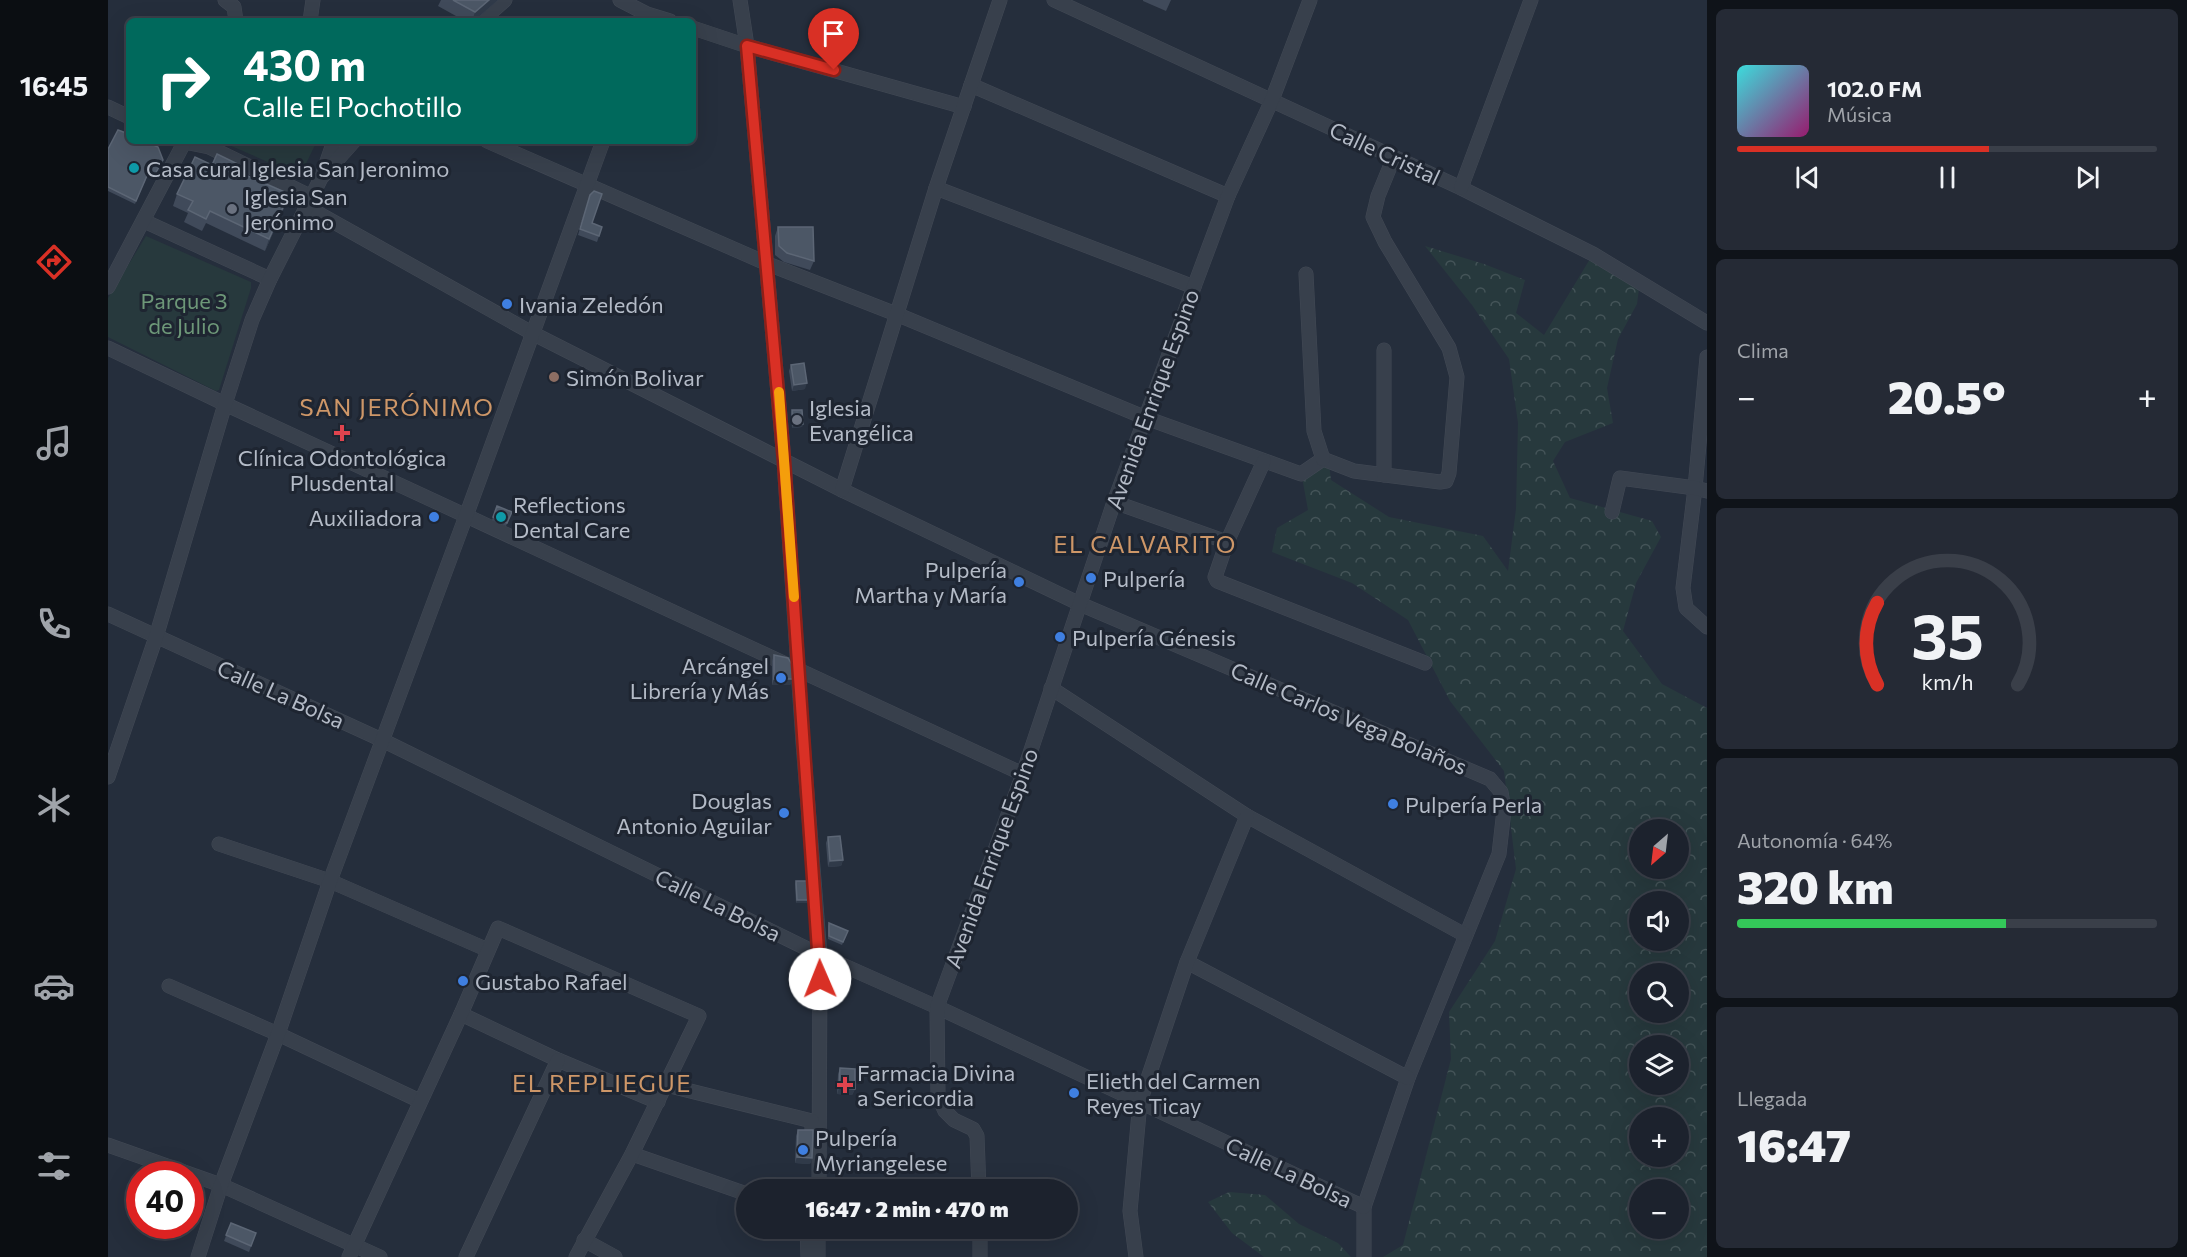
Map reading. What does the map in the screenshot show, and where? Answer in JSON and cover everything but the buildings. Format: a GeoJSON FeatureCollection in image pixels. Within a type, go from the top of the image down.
{"type":"FeatureCollection","features":[{"type":"Feature","properties":{"kind":"street"},"geometry":{"type":"LineString","coordinates":[[225,0],[234,6],[236,18]]}},
{"type":"Feature","properties":{"kind":"street"},"geometry":{"type":"LineString","coordinates":[[310,18],[313,0]]}},
{"type":"Feature","properties":{"kind":"street"},"geometry":{"type":"LineString","coordinates":[[484,18],[505,0]]}},
{"type":"Feature","properties":{"kind":"street"},"geometry":{"type":"LineString","coordinates":[[620,0],[646,17]]}},
{"type":"Feature","properties":{"kind":"street"},"geometry":{"type":"LineString","coordinates":[[740,0],[747,46],[768,264],[820,955],[819,1179]]}},
{"type":"Feature","properties":{"kind":"street"},"geometry":{"type":"LineString","coordinates":[[842,490],[936,188],[1000,0]]}},
{"type":"Feature","properties":{"kind":"street","name":"Calle Cristal"},"geometry":{"type":"LineString","coordinates":[[1054,0],[1461,188],[1593,254],[1707,323]]}},
{"type":"Feature","properties":{"kind":"street","name":"Avenida Enrique Espino"},"geometry":{"type":"LineString","coordinates":[[937,1007],[1023,774],[1114,502],[1194,286],[1228,196],[1272,100],[1310,0]]}},
{"type":"Feature","properties":{"kind":"street"},"geometry":{"type":"LineString","coordinates":[[1461,188],[1531,0]]}},
{"type":"Feature","properties":{"kind":"street"},"geometry":{"type":"LineString","coordinates":[[696,29],[747,46],[964,107]]}},
{"type":"Feature","properties":{"kind":"street"},"geometry":{"type":"LineString","coordinates":[[971,85],[1228,196]]}},
{"type":"Feature","properties":{"kind":"street"},"geometry":{"type":"LineString","coordinates":[[108,107],[126,116]]}},
{"type":"Feature","properties":{"kind":"street"},"geometry":{"type":"LineString","coordinates":[[108,287],[182,144]]}},
{"type":"Feature","properties":{"kind":"street","name":"Calle Carlos Vega Bolaños"},"geometry":{"type":"LineString","coordinates":[[193,144],[209,147],[309,202],[532,333],[842,490],[1080,604],[1490,779],[1501,792],[1504,810],[1503,830],[1499,854],[1465,935]]}},
{"type":"Feature","properties":{"kind":"street"},"geometry":{"type":"LineString","coordinates":[[108,777],[156,637],[252,320],[321,177],[332,144]]}},
{"type":"Feature","properties":{"kind":"street"},"geometry":{"type":"LineString","coordinates":[[321,177],[351,144]]}},
{"type":"Feature","properties":{"kind":"street"},"geometry":{"type":"LineString","coordinates":[[494,144],[768,264],[896,314],[1146,418],[1301,474],[1323,459]]}},
{"type":"Feature","properties":{"kind":"street"},"geometry":{"type":"LineString","coordinates":[[198,1257],[220,1185],[278,1034],[330,881],[602,144]]}},
{"type":"Feature","properties":{"kind":"street"},"geometry":{"type":"LineString","coordinates":[[1323,459],[1354,471],[1440,482],[1446,480],[1449,473],[1457,377],[1449,348],[1385,242],[1373,216],[1378,196],[1394,157]]}},
{"type":"Feature","properties":{"kind":"street"},"geometry":{"type":"LineString","coordinates":[[936,188],[1194,286]]}},
{"type":"Feature","properties":{"kind":"street"},"geometry":{"type":"LineString","coordinates":[[144,221],[270,279]]}},
{"type":"Feature","properties":{"kind":"street"},"geometry":{"type":"LineString","coordinates":[[1306,274],[1314,431],[1323,459]]}},
{"type":"Feature","properties":{"kind":"street"},"geometry":{"type":"LineString","coordinates":[[108,348],[1023,774]]}},
{"type":"Feature","properties":{"kind":"street"},"geometry":{"type":"LineString","coordinates":[[1384,351],[1384,475]]}},
{"type":"Feature","properties":{"kind":"street"},"geometry":{"type":"LineString","coordinates":[[1707,357],[1701,489],[1683,598],[1686,608],[1707,627]]}},
{"type":"Feature","properties":{"kind":"street"},"geometry":{"type":"LineString","coordinates":[[1264,461],[1227,542],[1215,577],[1219,583],[1425,663]]}},
{"type":"Feature","properties":{"kind":"street"},"geometry":{"type":"LineString","coordinates":[[1612,512],[1620,478],[1701,489]]}},
{"type":"Feature","properties":{"kind":"street"},"geometry":{"type":"LineString","coordinates":[[1114,502],[1227,542]]}},
{"type":"Feature","properties":{"kind":"street","name":"Calle La Bolsa"},"geometry":{"type":"LineString","coordinates":[[108,614],[382,740],[820,955],[937,1007],[1364,1208]]}},
{"type":"Feature","properties":{"kind":"street"},"geometry":{"type":"LineString","coordinates":[[1051,688],[1247,816],[1465,935],[1408,1078],[1364,1208],[1364,1257]]}},
{"type":"Feature","properties":{"kind":"street"},"geometry":{"type":"LineString","coordinates":[[1136,1257],[1130,1211],[1140,1102],[1188,962],[1247,816]]}},
{"type":"Feature","properties":{"kind":"street"},"geometry":{"type":"LineString","coordinates":[[219,844],[330,881],[488,950]]}},
{"type":"Feature","properties":{"kind":"street"},"geometry":{"type":"LineString","coordinates":[[351,1251],[461,1014],[498,928],[699,1016],[632,1154],[576,1257]]}},
{"type":"Feature","properties":{"kind":"street"},"geometry":{"type":"LineString","coordinates":[[1188,962],[1408,1078]]}},
{"type":"Feature","properties":{"kind":"street"},"geometry":{"type":"LineString","coordinates":[[169,986],[420,1101]]}},
{"type":"Feature","properties":{"kind":"street"},"geometry":{"type":"LineString","coordinates":[[937,1007],[938,1096],[945,1112],[954,1120],[973,1129],[977,1136],[979,1179]]}},
{"type":"Feature","properties":{"kind":"street"},"geometry":{"type":"LineString","coordinates":[[461,1014],[558,1060],[658,1102]]}},
{"type":"Feature","properties":{"kind":"street"},"geometry":{"type":"LineString","coordinates":[[466,1257],[558,1060]]}},
{"type":"Feature","properties":{"kind":"street"},"geometry":{"type":"LineString","coordinates":[[666,1085],[812,1121],[810,1179]]}},
{"type":"Feature","properties":{"kind":"street"},"geometry":{"type":"LineString","coordinates":[[108,1145],[220,1185],[351,1251],[380,1257]]}},
{"type":"Feature","properties":{"kind":"street"},"geometry":{"type":"LineString","coordinates":[[632,1154],[736,1190]]}},
{"type":"Feature","properties":{"kind":"street"},"geometry":{"type":"LineString","coordinates":[[807,1239],[808,1257]]}},
{"type":"Feature","properties":{"kind":"street"},"geometry":{"type":"LineString","coordinates":[[818,1239],[818,1257]]}},
{"type":"Feature","properties":{"kind":"street"},"geometry":{"type":"LineString","coordinates":[[980,1239],[980,1257]]}},
{"type":"Feature","properties":{"kind":"street"},"geometry":{"type":"LineString","coordinates":[[584,1240],[615,1257]]}},
{"type":"Feature","properties":{"kind":"green space"},"geometry":{"type":"Polygon","coordinates":[[[227,144],[316,144],[300,176],[227,144]]]}},
{"type":"Feature","properties":{"kind":"green space","name":"Parque 3 de Julio"},"geometry":{"type":"Polygon","coordinates":[[[146,236],[251,282],[219,390],[216,391],[108,337],[108,298],[146,236]]]}},
{"type":"Feature","properties":{"kind":"green space"},"geometry":{"type":"Polygon","coordinates":[[[1425,246],[1484,264],[1525,280],[1516,313],[1544,335],[1593,254],[1640,281],[1637,304],[1618,339],[1607,388],[1613,423],[1565,442],[1553,461],[1570,498],[1652,521],[1661,537],[1636,583],[1623,631],[1662,684],[1707,708],[1707,1257],[1383,1257],[1403,1245],[1451,1059],[1449,1012],[1495,941],[1516,869],[1504,771],[1450,701],[1408,620],[1352,583],[1272,552],[1277,528],[1308,510],[1302,477],[1329,464],[1331,480],[1389,517],[1483,536],[1508,571],[1516,509],[1518,423],[1509,359],[1472,305],[1425,246]]]}},
{"type":"Feature","properties":{"kind":"green space"},"geometry":{"type":"Polygon","coordinates":[[[1229,1192],[1265,1195],[1299,1224],[1338,1243],[1351,1257],[1264,1257],[1232,1233],[1208,1202],[1229,1192]]]}},
{"type":"Feature","properties":{"kind":"slow traffic"},"geometry":{"type":"LineString","coordinates":[[779,392],[794,597]]}},
{"type":"Feature","properties":{"kind":"place","name":"Casa cural Iglesia San Jeronimo"},"geometry":{"type":"Point","coordinates":[134,168]}},
{"type":"Feature","properties":{"kind":"place","name":"Iglesia San Jerónimo"},"geometry":{"type":"Point","coordinates":[232,209]}},
{"type":"Feature","properties":{"kind":"place","name":"Ivania Zeledón"},"geometry":{"type":"Point","coordinates":[507,304]}},
{"type":"Feature","properties":{"kind":"place","name":"Simón Bolivar"},"geometry":{"type":"Point","coordinates":[554,377]}},
{"type":"Feature","properties":{"kind":"place","name":"Iglesia Evangélica"},"geometry":{"type":"Point","coordinates":[797,420]}},
{"type":"Feature","properties":{"kind":"place","name":"Clínica Odontológica Plusdental"},"geometry":{"type":"Point","coordinates":[342,433]}},
{"type":"Feature","properties":{"kind":"place","name":"Auxiliadora"},"geometry":{"type":"Point","coordinates":[434,517]}},
{"type":"Feature","properties":{"kind":"place","name":"Reflections Dental Care"},"geometry":{"type":"Point","coordinates":[501,517]}},
{"type":"Feature","properties":{"kind":"place","name":"Pulpería"},"geometry":{"type":"Point","coordinates":[1091,578]}},
{"type":"Feature","properties":{"kind":"place","name":"Pulpería Martha y María"},"geometry":{"type":"Point","coordinates":[1019,582]}},
{"type":"Feature","properties":{"kind":"place","name":"Pulpería Génesis"},"geometry":{"type":"Point","coordinates":[1060,637]}},
{"type":"Feature","properties":{"kind":"place","name":"Arcángel Librería y Más"},"geometry":{"type":"Point","coordinates":[781,678]}},
{"type":"Feature","properties":{"kind":"place","name":"Pulpería Perla"},"geometry":{"type":"Point","coordinates":[1393,804]}},
{"type":"Feature","properties":{"kind":"place","name":"Douglas Antonio Aguilar"},"geometry":{"type":"Point","coordinates":[784,813]}},
{"type":"Feature","properties":{"kind":"place","name":"Gustabo Rafael"},"geometry":{"type":"Point","coordinates":[463,981]}},
{"type":"Feature","properties":{"kind":"place","name":"Farmacia Divina a Sericordia"},"geometry":{"type":"Point","coordinates":[845,1085]}},
{"type":"Feature","properties":{"kind":"place","name":"Elieth del Carmen Reyes Ticay"},"geometry":{"type":"Point","coordinates":[1074,1093]}},
{"type":"Feature","properties":{"kind":"place","name":"Pulpería Myriangelese"},"geometry":{"type":"Point","coordinates":[803,1150]}},
{"type":"Feature","properties":{"kind":"district","name":"SAN JERÓNIMO"},"geometry":{"type":"Point","coordinates":[397,406]}},
{"type":"Feature","properties":{"kind":"district","name":"EL CALVARITO"},"geometry":{"type":"Point","coordinates":[1145,543]}},
{"type":"Feature","properties":{"kind":"district","name":"EL REPLIEGUE"},"geometry":{"type":"Point","coordinates":[602,1082]}},
{"type":"Feature","properties":{"kind":"route"},"geometry":{"type":"LineString","coordinates":[[820,979],[784,461],[747,46],[834,70]]}}]}
